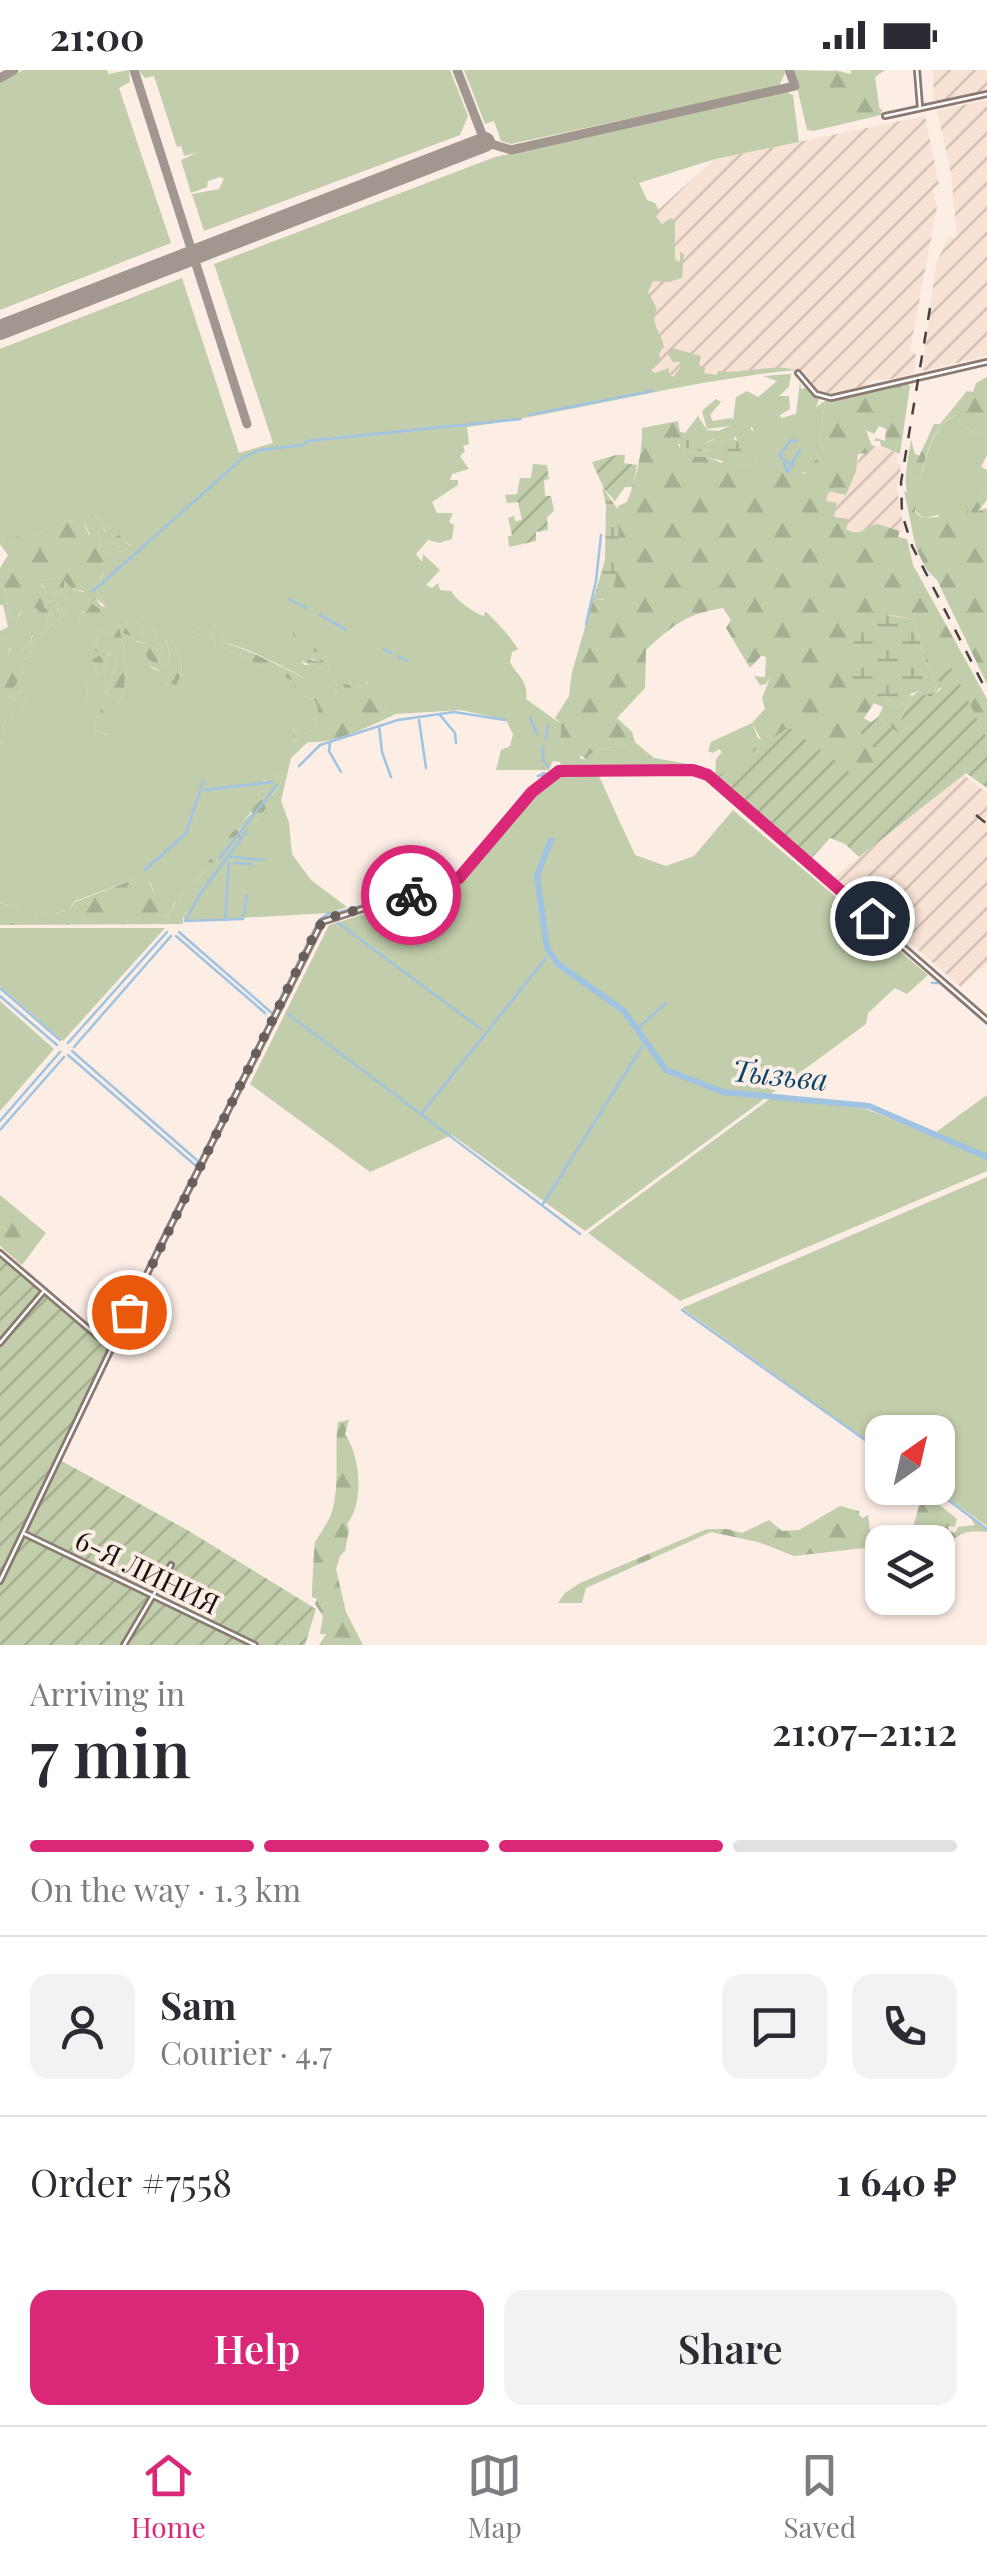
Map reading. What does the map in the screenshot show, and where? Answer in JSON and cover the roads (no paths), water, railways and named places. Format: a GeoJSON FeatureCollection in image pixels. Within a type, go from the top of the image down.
{"type":"FeatureCollection","features":[{"type":"Feature","properties":{"kind":"street"},"geometry":{"type":"LineString","coordinates":[[916,70],[920,109]]}},
{"type":"Feature","properties":{"kind":"street"},"geometry":{"type":"LineString","coordinates":[[885,116],[987,94]]}},
{"type":"Feature","properties":{"kind":"street"},"geometry":{"type":"LineString","coordinates":[[798,373],[816,394],[831,398],[987,362]]}},
{"type":"Feature","properties":{"kind":"street"},"geometry":{"type":"LineString","coordinates":[[0,1581],[322,922],[459,878],[532,792],[559,771],[693,770],[708,775],[987,1020]]}},
{"type":"Feature","properties":{"kind":"street"},"geometry":{"type":"LineString","coordinates":[[0,1253],[111,1348]]}},
{"type":"Feature","properties":{"kind":"street"},"geometry":{"type":"LineString","coordinates":[[0,1343],[45,1290]]}},
{"type":"Feature","properties":{"kind":"street","name":"6-Я ЛИНИЯ"},"geometry":{"type":"LineString","coordinates":[[24,1534],[255,1645]]}},
{"type":"Feature","properties":{"kind":"street"},"geometry":{"type":"LineString","coordinates":[[124,1645],[171,1565]]}},
{"type":"Feature","properties":{"kind":"waterway"},"geometry":{"type":"LineString","coordinates":[[915,70],[916,76]]}},
{"type":"Feature","properties":{"kind":"waterway"},"geometry":{"type":"LineString","coordinates":[[529,415],[652,391]]}},
{"type":"Feature","properties":{"kind":"waterway"},"geometry":{"type":"LineString","coordinates":[[92,592],[244,457],[260,450],[303,445],[307,441],[521,419]]}},
{"type":"Feature","properties":{"kind":"waterway"},"geometry":{"type":"LineString","coordinates":[[793,465],[779,456],[791,440],[797,441]]}},
{"type":"Feature","properties":{"kind":"waterway"},"geometry":{"type":"LineString","coordinates":[[784,463],[787,472],[800,450]]}},
{"type":"Feature","properties":{"kind":"waterway"},"geometry":{"type":"LineString","coordinates":[[586,624],[601,535]]}},
{"type":"Feature","properties":{"kind":"waterway"},"geometry":{"type":"LineString","coordinates":[[289,599],[306,608]]}},
{"type":"Feature","properties":{"kind":"waterway"},"geometry":{"type":"LineString","coordinates":[[320,615],[345,629]]}},
{"type":"Feature","properties":{"kind":"waterway"},"geometry":{"type":"LineString","coordinates":[[384,649],[391,653]]}},
{"type":"Feature","properties":{"kind":"waterway"},"geometry":{"type":"LineString","coordinates":[[398,656],[407,661]]}},
{"type":"Feature","properties":{"kind":"waterway"},"geometry":{"type":"LineString","coordinates":[[299,766],[320,745],[398,720],[454,712],[505,720]]}},
{"type":"Feature","properties":{"kind":"waterway"},"geometry":{"type":"LineString","coordinates":[[440,715],[455,733],[456,743]]}},
{"type":"Feature","properties":{"kind":"waterway","name":"Тызьва"},"geometry":{"type":"LineString","coordinates":[[530,718],[537,734]]}},
{"type":"Feature","properties":{"kind":"waterway"},"geometry":{"type":"LineString","coordinates":[[419,720],[426,768]]}},
{"type":"Feature","properties":{"kind":"waterway"},"geometry":{"type":"LineString","coordinates":[[546,739],[548,725]]}},
{"type":"Feature","properties":{"kind":"waterway"},"geometry":{"type":"LineString","coordinates":[[379,726],[382,752],[391,777]]}},
{"type":"Feature","properties":{"kind":"waterway"},"geometry":{"type":"LineString","coordinates":[[330,743],[329,751],[341,772]]}},
{"type":"Feature","properties":{"kind":"waterway","name":"Тызьва"},"geometry":{"type":"LineString","coordinates":[[543,747],[543,760],[548,767]]}},
{"type":"Feature","properties":{"kind":"waterway","name":"Тызьва"},"geometry":{"type":"LineString","coordinates":[[538,776],[544,774]]}},
{"type":"Feature","properties":{"kind":"waterway"},"geometry":{"type":"LineString","coordinates":[[145,870],[186,833],[203,782]]}},
{"type":"Feature","properties":{"kind":"waterway"},"geometry":{"type":"LineString","coordinates":[[204,790],[272,782]]}},
{"type":"Feature","properties":{"kind":"waterway"},"geometry":{"type":"LineString","coordinates":[[219,859],[277,785]]}},
{"type":"Feature","properties":{"kind":"waterway"},"geometry":{"type":"LineString","coordinates":[[243,919],[185,921],[247,831]]}},
{"type":"Feature","properties":{"kind":"waterway","name":"Тызьва"},"geometry":{"type":"LineString","coordinates":[[551,840],[537,876],[547,948],[558,964],[624,1011],[666,1070],[723,1092],[869,1106],[987,1157]]}},
{"type":"Feature","properties":{"kind":"waterway"},"geometry":{"type":"LineString","coordinates":[[231,857],[264,860]]}},
{"type":"Feature","properties":{"kind":"waterway"},"geometry":{"type":"LineString","coordinates":[[225,920],[229,863]]}},
{"type":"Feature","properties":{"kind":"waterway"},"geometry":{"type":"LineString","coordinates":[[235,863],[251,864]]}},
{"type":"Feature","properties":{"kind":"waterway"},"geometry":{"type":"LineString","coordinates":[[345,916],[439,890],[466,875]]}},
{"type":"Feature","properties":{"kind":"waterway"},"geometry":{"type":"LineString","coordinates":[[273,1013],[319,920],[329,913],[426,887]]}},
{"type":"Feature","properties":{"kind":"waterway"},"geometry":{"type":"LineString","coordinates":[[243,916],[247,896]]}},
{"type":"Feature","properties":{"kind":"waterway"},"geometry":{"type":"LineString","coordinates":[[321,928],[328,921]]}},
{"type":"Feature","properties":{"kind":"waterway"},"geometry":{"type":"LineString","coordinates":[[338,923],[481,1029]]}},
{"type":"Feature","properties":{"kind":"waterway"},"geometry":{"type":"LineString","coordinates":[[68,1043],[167,932]]}},
{"type":"Feature","properties":{"kind":"waterway"},"geometry":{"type":"LineString","coordinates":[[72,1051],[199,1162],[273,1014],[179,932]]}},
{"type":"Feature","properties":{"kind":"waterway"},"geometry":{"type":"LineString","coordinates":[[74,1047],[171,936]]}},
{"type":"Feature","properties":{"kind":"waterway"},"geometry":{"type":"LineString","coordinates":[[176,936],[265,1013]]}},
{"type":"Feature","properties":{"kind":"waterway"},"geometry":{"type":"LineString","coordinates":[[422,1113],[546,958]]}},
{"type":"Feature","properties":{"kind":"waterway"},"geometry":{"type":"LineString","coordinates":[[932,983],[940,983],[987,1024]]}},
{"type":"Feature","properties":{"kind":"waterway"},"geometry":{"type":"LineString","coordinates":[[0,988],[60,1040]]}},
{"type":"Feature","properties":{"kind":"waterway"},"geometry":{"type":"LineString","coordinates":[[0,996],[57,1045]]}},
{"type":"Feature","properties":{"kind":"waterway"},"geometry":{"type":"LineString","coordinates":[[637,1029],[666,1003]]}},
{"type":"Feature","properties":{"kind":"waterway"},"geometry":{"type":"LineString","coordinates":[[288,1014],[580,1234]]}},
{"type":"Feature","properties":{"kind":"waterway"},"geometry":{"type":"LineString","coordinates":[[543,1204],[642,1047]]}},
{"type":"Feature","properties":{"kind":"waterway"},"geometry":{"type":"LineString","coordinates":[[0,1121],[60,1052]]}},
{"type":"Feature","properties":{"kind":"waterway"},"geometry":{"type":"LineString","coordinates":[[68,1055],[196,1166]]}},
{"type":"Feature","properties":{"kind":"waterway"},"geometry":{"type":"LineString","coordinates":[[0,1130],[64,1057]]}},
{"type":"Feature","properties":{"kind":"waterway"},"geometry":{"type":"LineString","coordinates":[[682,1310],[865,1440]]}},
{"type":"Feature","properties":{"kind":"waterway"},"geometry":{"type":"LineString","coordinates":[[955,1505],[987,1529]]}},
{"type":"Feature","properties":{"kind":"railway"},"geometry":{"type":"LineString","coordinates":[[930,308],[901,482],[902,514],[912,546],[987,692]]}},
{"type":"Feature","properties":{"kind":"railway"},"geometry":{"type":"LineString","coordinates":[[976,815],[987,824]]}}]}
